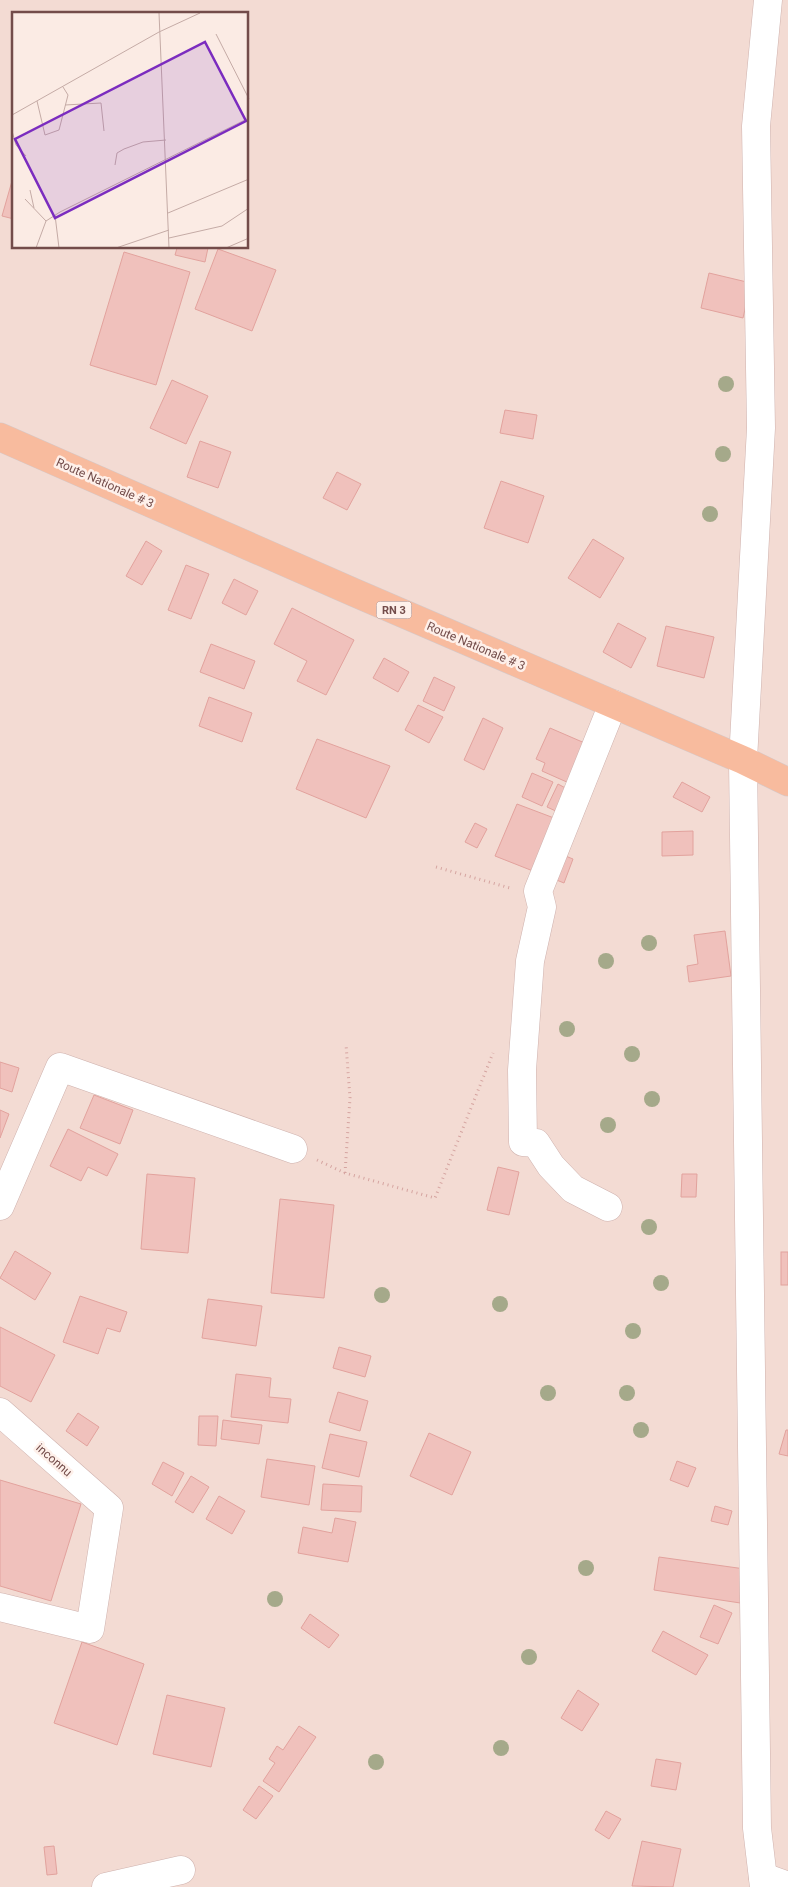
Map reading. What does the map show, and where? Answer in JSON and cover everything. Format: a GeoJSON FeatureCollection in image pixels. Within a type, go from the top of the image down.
{"type":"FeatureCollection","features":[{"type":"Feature","properties":{"kind":"main road","name":"Route Nationale # 3"},"geometry":{"type":"LineString","coordinates":[[0,437],[743,760],[788,782]]}},
{"type":"Feature","properties":{"kind":"street"},"geometry":{"type":"LineString","coordinates":[[768,0],[756,126],[761,428],[743,760],[757,1828],[772,1883]]}},
{"type":"Feature","properties":{"kind":"street"},"geometry":{"type":"LineString","coordinates":[[608,1207],[573,1189],[551,1166],[536,1143],[523,1142],[522,1070],[530,961],[542,907],[538,891],[613,704]]}},
{"type":"Feature","properties":{"kind":"street"},"geometry":{"type":"LineString","coordinates":[[0,1206],[60,1067],[293,1149]]}},
{"type":"Feature","properties":{"kind":"street","name":"inconnu"},"geometry":{"type":"LineString","coordinates":[[0,1412],[109,1508],[90,1629],[0,1607]]}},
{"type":"Feature","properties":{"kind":"street"},"geometry":{"type":"LineString","coordinates":[[106,1887],[182,1870]]}},
{"type":"Feature","properties":{"kind":"path"},"geometry":{"type":"LineString","coordinates":[[436,867],[517,890]]}},
{"type":"Feature","properties":{"kind":"path"},"geometry":{"type":"LineString","coordinates":[[345,1173],[350,1098],[346,1044]]}},
{"type":"Feature","properties":{"kind":"path"},"geometry":{"type":"LineString","coordinates":[[293,1149],[345,1173],[435,1198],[496,1046]]}},
{"type":"Feature","properties":{"kind":"shaded area"},"geometry":{"type":"Polygon","coordinates":[[[0,0],[788,0],[788,1887],[0,1887],[0,0]]]}},
{"type":"Feature","properties":{"kind":"building"},"geometry":{"type":"Polygon","coordinates":[[[12,181],[12,218],[2,216],[12,181]]]}},
{"type":"Feature","properties":{"kind":"building"},"geometry":{"type":"Polygon","coordinates":[[[177,249],[208,249],[205,262],[175,255],[177,249]]]}},
{"type":"Feature","properties":{"kind":"building"},"geometry":{"type":"Polygon","coordinates":[[[218,249],[276,270],[252,331],[195,309],[218,249]]]}},
{"type":"Feature","properties":{"kind":"building"},"geometry":{"type":"Polygon","coordinates":[[[124,252],[190,272],[156,385],[90,365],[124,252]]]}},
{"type":"Feature","properties":{"kind":"building"},"geometry":{"type":"Polygon","coordinates":[[[709,273],[751,283],[743,318],[701,308],[709,273]]]}},
{"type":"Feature","properties":{"kind":"building"},"geometry":{"type":"Polygon","coordinates":[[[172,380],[208,396],[186,444],[150,428],[172,380]]]}},
{"type":"Feature","properties":{"kind":"building"},"geometry":{"type":"Polygon","coordinates":[[[505,410],[537,415],[533,439],[500,433],[505,410]]]}},
{"type":"Feature","properties":{"kind":"building"},"geometry":{"type":"Polygon","coordinates":[[[200,441],[231,452],[218,488],[187,477],[200,441]]]}},
{"type":"Feature","properties":{"kind":"building"},"geometry":{"type":"Polygon","coordinates":[[[337,472],[361,484],[347,510],[323,498],[337,472]]]}},
{"type":"Feature","properties":{"kind":"building"},"geometry":{"type":"Polygon","coordinates":[[[501,481],[544,496],[528,543],[484,528],[501,481]]]}},
{"type":"Feature","properties":{"kind":"building"},"geometry":{"type":"Polygon","coordinates":[[[593,539],[624,558],[600,598],[568,578],[593,539]]]}},
{"type":"Feature","properties":{"kind":"building"},"geometry":{"type":"Polygon","coordinates":[[[146,541],[162,551],[142,585],[126,576],[146,541]]]}},
{"type":"Feature","properties":{"kind":"building"},"geometry":{"type":"Polygon","coordinates":[[[186,565],[209,574],[191,619],[168,610],[186,565]]]}},
{"type":"Feature","properties":{"kind":"building"},"geometry":{"type":"Polygon","coordinates":[[[234,579],[258,591],[246,615],[222,603],[234,579]]]}},
{"type":"Feature","properties":{"kind":"building"},"geometry":{"type":"Polygon","coordinates":[[[292,608],[354,640],[326,695],[297,681],[307,661],[274,644],[292,608]]]}},
{"type":"Feature","properties":{"kind":"building"},"geometry":{"type":"Polygon","coordinates":[[[618,623],[646,638],[631,668],[603,652],[618,623]]]}},
{"type":"Feature","properties":{"kind":"building"},"geometry":{"type":"Polygon","coordinates":[[[666,626],[714,637],[704,678],[657,666],[666,626]]]}},
{"type":"Feature","properties":{"kind":"building"},"geometry":{"type":"Polygon","coordinates":[[[211,644],[255,661],[244,689],[200,672],[211,644]]]}},
{"type":"Feature","properties":{"kind":"building"},"geometry":{"type":"Polygon","coordinates":[[[384,658],[409,672],[398,692],[373,678],[384,658]]]}},
{"type":"Feature","properties":{"kind":"building"},"geometry":{"type":"Polygon","coordinates":[[[434,677],[455,687],[444,711],[423,701],[434,677]]]}},
{"type":"Feature","properties":{"kind":"building"},"geometry":{"type":"Polygon","coordinates":[[[209,697],[252,713],[242,742],[199,726],[209,697]]]}},
{"type":"Feature","properties":{"kind":"building"},"geometry":{"type":"Polygon","coordinates":[[[418,705],[443,717],[429,743],[405,730],[418,705]]]}},
{"type":"Feature","properties":{"kind":"building"},"geometry":{"type":"Polygon","coordinates":[[[483,718],[503,728],[484,770],[464,760],[483,718]]]}},
{"type":"Feature","properties":{"kind":"building"},"geometry":{"type":"Polygon","coordinates":[[[550,728],[587,744],[569,783],[542,771],[545,763],[536,759],[550,728]]]}},
{"type":"Feature","properties":{"kind":"building"},"geometry":{"type":"Polygon","coordinates":[[[317,739],[390,766],[366,818],[296,789],[317,739]]]}},
{"type":"Feature","properties":{"kind":"building"},"geometry":{"type":"Polygon","coordinates":[[[532,773],[553,782],[542,806],[522,797],[532,773]]]}},
{"type":"Feature","properties":{"kind":"building"},"geometry":{"type":"Polygon","coordinates":[[[682,782],[710,797],[702,812],[673,797],[682,782]]]}},
{"type":"Feature","properties":{"kind":"building"},"geometry":{"type":"Polygon","coordinates":[[[558,784],[571,791],[560,813],[547,807],[558,784]]]}},
{"type":"Feature","properties":{"kind":"building"},"geometry":{"type":"Polygon","coordinates":[[[517,804],[554,818],[533,871],[495,856],[517,804]]]}},
{"type":"Feature","properties":{"kind":"building"},"geometry":{"type":"Polygon","coordinates":[[[475,823],[487,829],[477,848],[465,842],[475,823]]]}},
{"type":"Feature","properties":{"kind":"building"},"geometry":{"type":"Polygon","coordinates":[[[693,831],[693,855],[662,856],[662,832],[693,831]]]}},
{"type":"Feature","properties":{"kind":"building"},"geometry":{"type":"Polygon","coordinates":[[[558,853],[573,859],[564,883],[549,877],[558,853]]]}},
{"type":"Feature","properties":{"kind":"building"},"geometry":{"type":"Polygon","coordinates":[[[725,931],[731,976],[689,982],[687,966],[698,964],[694,935],[725,931]]]}},
{"type":"Feature","properties":{"kind":"building"},"geometry":{"type":"Polygon","coordinates":[[[0,1062],[19,1068],[12,1092],[0,1088],[0,1062]]]}},
{"type":"Feature","properties":{"kind":"building"},"geometry":{"type":"Polygon","coordinates":[[[94,1095],[133,1110],[120,1144],[80,1128],[94,1095]]]}},
{"type":"Feature","properties":{"kind":"building"},"geometry":{"type":"Polygon","coordinates":[[[0,1110],[9,1114],[0,1138],[0,1110]]]}},
{"type":"Feature","properties":{"kind":"building"},"geometry":{"type":"Polygon","coordinates":[[[68,1129],[118,1154],[107,1176],[88,1167],[81,1181],[50,1166],[68,1129]]]}},
{"type":"Feature","properties":{"kind":"building"},"geometry":{"type":"Polygon","coordinates":[[[498,1167],[519,1172],[509,1215],[487,1210],[498,1167]]]}},
{"type":"Feature","properties":{"kind":"building"},"geometry":{"type":"Polygon","coordinates":[[[147,1174],[195,1178],[188,1253],[141,1249],[147,1174]]]}},
{"type":"Feature","properties":{"kind":"building"},"geometry":{"type":"Polygon","coordinates":[[[682,1174],[697,1174],[696,1197],[681,1197],[682,1174]]]}},
{"type":"Feature","properties":{"kind":"building"},"geometry":{"type":"Polygon","coordinates":[[[280,1199],[334,1205],[324,1298],[271,1293],[280,1199]]]}},
{"type":"Feature","properties":{"kind":"building"},"geometry":{"type":"Polygon","coordinates":[[[15,1251],[51,1273],[35,1300],[0,1278],[15,1251]]]}},
{"type":"Feature","properties":{"kind":"building"},"geometry":{"type":"Polygon","coordinates":[[[781,1252],[788,1252],[788,1285],[781,1285],[781,1252]]]}},
{"type":"Feature","properties":{"kind":"building"},"geometry":{"type":"Polygon","coordinates":[[[80,1296],[127,1312],[120,1332],[107,1328],[98,1354],[63,1342],[80,1296]]]}},
{"type":"Feature","properties":{"kind":"building"},"geometry":{"type":"Polygon","coordinates":[[[208,1299],[262,1306],[256,1346],[202,1338],[208,1299]]]}},
{"type":"Feature","properties":{"kind":"building"},"geometry":{"type":"Polygon","coordinates":[[[0,1327],[55,1355],[31,1402],[0,1386],[0,1327]]]}},
{"type":"Feature","properties":{"kind":"building"},"geometry":{"type":"Polygon","coordinates":[[[339,1347],[371,1356],[365,1377],[333,1368],[339,1347]]]}},
{"type":"Feature","properties":{"kind":"building"},"geometry":{"type":"Polygon","coordinates":[[[236,1374],[271,1378],[269,1397],[291,1399],[288,1423],[231,1417],[236,1374]]]}},
{"type":"Feature","properties":{"kind":"building"},"geometry":{"type":"Polygon","coordinates":[[[338,1392],[368,1401],[360,1431],[329,1422],[338,1392]]]}},
{"type":"Feature","properties":{"kind":"building"},"geometry":{"type":"Polygon","coordinates":[[[78,1413],[99,1427],[87,1446],[66,1431],[78,1413]]]}},
{"type":"Feature","properties":{"kind":"building"},"geometry":{"type":"Polygon","coordinates":[[[199,1416],[218,1416],[216,1446],[198,1445],[199,1416]]]}},
{"type":"Feature","properties":{"kind":"building"},"geometry":{"type":"Polygon","coordinates":[[[223,1420],[262,1425],[259,1444],[221,1439],[223,1420]]]}},
{"type":"Feature","properties":{"kind":"building"},"geometry":{"type":"Polygon","coordinates":[[[786,1430],[788,1430],[788,1456],[779,1454],[786,1430]]]}},
{"type":"Feature","properties":{"kind":"building"},"geometry":{"type":"Polygon","coordinates":[[[429,1433],[471,1452],[452,1495],[410,1476],[429,1433]]]}},
{"type":"Feature","properties":{"kind":"building"},"geometry":{"type":"Polygon","coordinates":[[[330,1434],[367,1442],[359,1477],[322,1468],[330,1434]]]}},
{"type":"Feature","properties":{"kind":"building"},"geometry":{"type":"Polygon","coordinates":[[[267,1459],[315,1466],[309,1505],[261,1497],[267,1459]]]}},
{"type":"Feature","properties":{"kind":"building"},"geometry":{"type":"Polygon","coordinates":[[[677,1461],[696,1468],[688,1487],[670,1480],[677,1461]]]}},
{"type":"Feature","properties":{"kind":"building"},"geometry":{"type":"Polygon","coordinates":[[[163,1462],[184,1473],[172,1496],[152,1484],[163,1462]]]}},
{"type":"Feature","properties":{"kind":"building"},"geometry":{"type":"Polygon","coordinates":[[[191,1476],[209,1487],[193,1513],[175,1502],[191,1476]]]}},
{"type":"Feature","properties":{"kind":"building"},"geometry":{"type":"Polygon","coordinates":[[[0,1480],[81,1504],[51,1601],[0,1586],[0,1480]]]}},
{"type":"Feature","properties":{"kind":"building"},"geometry":{"type":"Polygon","coordinates":[[[323,1484],[362,1486],[361,1512],[321,1510],[323,1484]]]}},
{"type":"Feature","properties":{"kind":"building"},"geometry":{"type":"Polygon","coordinates":[[[219,1496],[245,1511],[232,1534],[206,1519],[219,1496]]]}},
{"type":"Feature","properties":{"kind":"building"},"geometry":{"type":"Polygon","coordinates":[[[715,1506],[732,1511],[728,1525],[711,1521],[715,1506]]]}},
{"type":"Feature","properties":{"kind":"building"},"geometry":{"type":"Polygon","coordinates":[[[335,1518],[356,1522],[348,1562],[298,1553],[303,1527],[332,1533],[335,1518]]]}},
{"type":"Feature","properties":{"kind":"building"},"geometry":{"type":"Polygon","coordinates":[[[659,1557],[752,1570],[747,1604],[654,1590],[659,1557]]]}},
{"type":"Feature","properties":{"kind":"building"},"geometry":{"type":"Polygon","coordinates":[[[714,1605],[732,1613],[718,1644],[700,1637],[714,1605]]]}},
{"type":"Feature","properties":{"kind":"building"},"geometry":{"type":"Polygon","coordinates":[[[310,1614],[339,1635],[329,1648],[301,1628],[310,1614]]]}},
{"type":"Feature","properties":{"kind":"building"},"geometry":{"type":"Polygon","coordinates":[[[663,1631],[708,1655],[696,1675],[652,1651],[663,1631]]]}},
{"type":"Feature","properties":{"kind":"building"},"geometry":{"type":"Polygon","coordinates":[[[82,1642],[144,1664],[117,1745],[54,1723],[82,1642]]]}},
{"type":"Feature","properties":{"kind":"building"},"geometry":{"type":"Polygon","coordinates":[[[578,1690],[599,1704],[582,1731],[561,1718],[578,1690]]]}},
{"type":"Feature","properties":{"kind":"building"},"geometry":{"type":"Polygon","coordinates":[[[167,1695],[225,1708],[211,1767],[153,1754],[167,1695]]]}},
{"type":"Feature","properties":{"kind":"building"},"geometry":{"type":"Polygon","coordinates":[[[299,1726],[316,1737],[279,1792],[263,1781],[275,1763],[269,1759],[277,1746],[283,1750],[299,1726]]]}},
{"type":"Feature","properties":{"kind":"building"},"geometry":{"type":"Polygon","coordinates":[[[656,1759],[681,1763],[676,1790],[651,1786],[656,1759]]]}},
{"type":"Feature","properties":{"kind":"building"},"geometry":{"type":"Polygon","coordinates":[[[259,1786],[273,1796],[256,1819],[243,1810],[259,1786]]]}},
{"type":"Feature","properties":{"kind":"building"},"geometry":{"type":"Polygon","coordinates":[[[606,1811],[621,1819],[609,1839],[595,1830],[606,1811]]]}},
{"type":"Feature","properties":{"kind":"building"},"geometry":{"type":"Polygon","coordinates":[[[642,1841],[681,1849],[673,1887],[632,1886],[642,1841]]]}},
{"type":"Feature","properties":{"kind":"building"},"geometry":{"type":"Polygon","coordinates":[[[54,1846],[57,1874],[47,1875],[44,1847],[54,1846]]]}}]}
